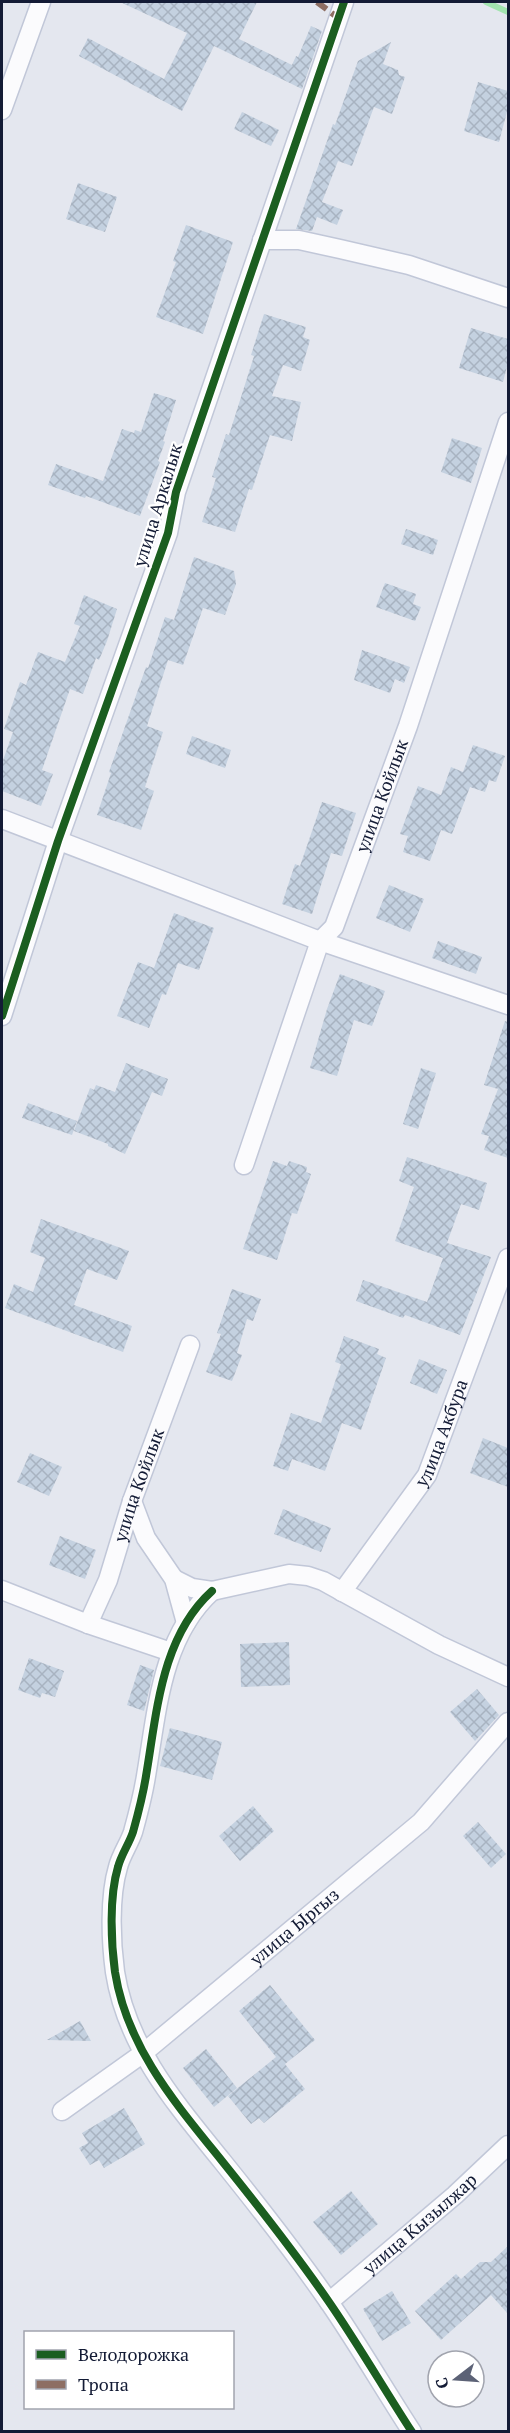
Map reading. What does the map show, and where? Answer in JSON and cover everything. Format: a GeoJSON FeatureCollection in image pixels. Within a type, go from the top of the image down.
{"type":"FeatureCollection","features":[{"type":"Feature","properties":{"kind":"street"},"geometry":{"type":"LineString","coordinates":[[2,110],[41,2]]}},
{"type":"Feature","properties":{"kind":"street","name":"улица Аркалык"},"geometry":{"type":"LineString","coordinates":[[2,1016],[58,841],[168,533],[176,492],[344,2]]}},
{"type":"Feature","properties":{"kind":"street"},"geometry":{"type":"LineString","coordinates":[[262,240],[299,240],[409,265],[508,298]]}},
{"type":"Feature","properties":{"kind":"street","name":"улица Койлык"},"geometry":{"type":"LineString","coordinates":[[244,1165],[320,940],[334,927],[408,726],[508,422]]}},
{"type":"Feature","properties":{"kind":"street"},"geometry":{"type":"LineString","coordinates":[[2,819],[320,940],[508,1005]]}},
{"type":"Feature","properties":{"kind":"street","name":"улица Акбура"},"geometry":{"type":"LineString","coordinates":[[342,1592],[428,1475],[508,1258]]}},
{"type":"Feature","properties":{"kind":"street","name":"улица Койлык"},"geometry":{"type":"LineString","coordinates":[[88,1624],[108,1580],[132,1501],[190,1345]]}},
{"type":"Feature","properties":{"kind":"street"},"geometry":{"type":"LineString","coordinates":[[132,1501],[146,1538],[174,1579],[186,1623]]}},
{"type":"Feature","properties":{"kind":"street"},"geometry":{"type":"LineString","coordinates":[[174,1579],[192,1588],[212,1591],[289,1574],[308,1576],[439,1645],[508,1677]]}},
{"type":"Feature","properties":{"kind":"street"},"geometry":{"type":"LineString","coordinates":[[2,1590],[88,1624],[171,1652]]}},
{"type":"Feature","properties":{"kind":"street"},"geometry":{"type":"LineString","coordinates":[[212,1591],[197,1604],[171,1652],[159,1695],[145,1780],[132,1833],[118,1866],[113,1891],[115,1972],[124,2012],[142,2054],[181,2112],[223,2162],[329,2302],[412,2432]]}},
{"type":"Feature","properties":{"kind":"street","name":"улица Ыргыз"},"geometry":{"type":"LineString","coordinates":[[62,2111],[142,2054],[422,1822],[508,1722]]}},
{"type":"Feature","properties":{"kind":"street","name":"улица Кызылжар"},"geometry":{"type":"LineString","coordinates":[[329,2302],[455,2195],[508,2145]]}},
{"type":"Feature","properties":{"kind":"building"},"geometry":{"type":"Polygon","coordinates":[[[120,2],[257,2],[239,39],[292,65],[296,56],[298,57],[311,26],[322,31],[302,89],[214,46],[182,111],[79,56],[88,38],[164,79],[187,33],[120,2]]]}},
{"type":"Feature","properties":{"kind":"building"},"geometry":{"type":"Polygon","coordinates":[[[391,42],[383,64],[398,70],[399,75],[405,77],[392,114],[374,107],[352,166],[338,161],[322,202],[343,210],[337,225],[317,217],[312,231],[296,229],[358,61],[391,42]]]}},
{"type":"Feature","properties":{"kind":"building"},"geometry":{"type":"Polygon","coordinates":[[[478,82],[508,91],[508,108],[499,142],[464,131],[478,82]]]}},
{"type":"Feature","properties":{"kind":"building"},"geometry":{"type":"Polygon","coordinates":[[[242,112],[279,130],[271,146],[234,129],[242,112]]]}},
{"type":"Feature","properties":{"kind":"building"},"geometry":{"type":"Polygon","coordinates":[[[78,183],[117,197],[105,232],[66,219],[78,183]]]}},
{"type":"Feature","properties":{"kind":"building"},"geometry":{"type":"Polygon","coordinates":[[[186,225],[233,242],[203,334],[156,317],[176,262],[173,261],[186,225]]]}},
{"type":"Feature","properties":{"kind":"building"},"geometry":{"type":"Polygon","coordinates":[[[264,314],[306,327],[303,337],[310,340],[301,371],[283,365],[272,396],[301,402],[292,441],[270,435],[235,532],[202,522],[216,478],[212,477],[226,434],[229,435],[254,356],[251,355],[264,314]]]}},
{"type":"Feature","properties":{"kind":"building"},"geometry":{"type":"Polygon","coordinates":[[[471,328],[508,339],[508,363],[503,382],[459,368],[471,328]]]}},
{"type":"Feature","properties":{"kind":"building"},"geometry":{"type":"Polygon","coordinates":[[[154,393],[176,400],[163,441],[165,442],[158,461],[160,462],[140,516],[48,485],[56,464],[103,481],[122,429],[134,433],[135,430],[141,432],[154,393]]]}},
{"type":"Feature","properties":{"kind":"building"},"geometry":{"type":"Polygon","coordinates":[[[452,438],[482,448],[471,483],[441,472],[452,438]]]}},
{"type":"Feature","properties":{"kind":"building"},"geometry":{"type":"Polygon","coordinates":[[[406,529],[438,540],[433,555],[401,544],[406,529]]]}},
{"type":"Feature","properties":{"kind":"building"},"geometry":{"type":"Polygon","coordinates":[[[194,557],[234,571],[236,584],[225,615],[203,608],[183,665],[168,660],[147,726],[163,732],[145,787],[154,791],[141,830],[97,815],[111,773],[109,772],[146,667],[148,668],[165,617],[174,620],[194,557]]]}},
{"type":"Feature","properties":{"kind":"building"},"geometry":{"type":"Polygon","coordinates":[[[385,583],[416,594],[413,604],[421,607],[415,621],[376,607],[385,583]]]}},
{"type":"Feature","properties":{"kind":"building"},"geometry":{"type":"Polygon","coordinates":[[[84,595],[117,609],[107,641],[99,660],[96,658],[83,694],[70,689],[42,770],[53,774],[41,806],[2,791],[2,763],[13,732],[4,729],[20,682],[26,685],[38,652],[65,662],[80,626],[74,624],[84,595]]]}},
{"type":"Feature","properties":{"kind":"building"},"geometry":{"type":"Polygon","coordinates":[[[362,650],[410,667],[404,683],[395,679],[390,693],[354,680],[362,650]]]}},
{"type":"Feature","properties":{"kind":"building"},"geometry":{"type":"Polygon","coordinates":[[[192,736],[231,750],[225,768],[186,754],[192,736]]]}},
{"type":"Feature","properties":{"kind":"building"},"geometry":{"type":"Polygon","coordinates":[[[473,745],[505,756],[496,782],[489,780],[485,792],[470,787],[452,834],[441,830],[430,861],[403,852],[408,836],[400,834],[418,786],[441,795],[451,767],[463,772],[473,745]]]}},
{"type":"Feature","properties":{"kind":"building"},"geometry":{"type":"Polygon","coordinates":[[[322,802],[356,813],[342,856],[331,853],[312,914],[282,904],[295,864],[300,866],[322,802]]]}},
{"type":"Feature","properties":{"kind":"building"},"geometry":{"type":"Polygon","coordinates":[[[389,885],[424,899],[410,932],[376,918],[389,885]]]}},
{"type":"Feature","properties":{"kind":"building"},"geometry":{"type":"Polygon","coordinates":[[[174,913],[214,928],[199,970],[178,963],[166,995],[162,994],[149,1028],[117,1016],[138,962],[154,968],[174,913]]]}},
{"type":"Feature","properties":{"kind":"building"},"geometry":{"type":"Polygon","coordinates":[[[438,941],[482,957],[476,974],[432,958],[438,941]]]}},
{"type":"Feature","properties":{"kind":"building"},"geometry":{"type":"Polygon","coordinates":[[[340,974],[385,991],[372,1026],[354,1020],[337,1076],[310,1068],[340,974]]]}},
{"type":"Feature","properties":{"kind":"building"},"geometry":{"type":"Polygon","coordinates":[[[505,1021],[508,1022],[508,1158],[484,1150],[489,1136],[481,1134],[498,1089],[484,1085],[505,1021]]]}},
{"type":"Feature","properties":{"kind":"building"},"geometry":{"type":"Polygon","coordinates":[[[126,1063],[168,1079],[162,1096],[152,1092],[125,1154],[108,1144],[74,1131],[90,1088],[94,1090],[96,1085],[115,1092],[126,1063]]]}},
{"type":"Feature","properties":{"kind":"building"},"geometry":{"type":"Polygon","coordinates":[[[421,1068],[436,1073],[418,1129],[403,1124],[421,1068]]]}},
{"type":"Feature","properties":{"kind":"building"},"geometry":{"type":"Polygon","coordinates":[[[28,1103],[77,1121],[72,1135],[22,1118],[28,1103]]]}},
{"type":"Feature","properties":{"kind":"building"},"geometry":{"type":"Polygon","coordinates":[[[407,1157],[487,1183],[479,1210],[461,1204],[447,1243],[491,1257],[460,1335],[405,1315],[403,1318],[356,1301],[363,1280],[427,1302],[443,1258],[395,1241],[414,1187],[399,1181],[407,1157]]]}},
{"type":"Feature","properties":{"kind":"building"},"geometry":{"type":"Polygon","coordinates":[[[273,1161],[287,1166],[289,1161],[307,1167],[306,1172],[311,1174],[297,1214],[292,1213],[277,1260],[243,1249],[273,1161]]]}},
{"type":"Feature","properties":{"kind":"building"},"geometry":{"type":"Polygon","coordinates":[[[41,1219],[129,1251],[117,1280],[87,1269],[74,1305],[132,1326],[123,1352],[5,1308],[14,1284],[33,1292],[45,1258],[30,1252],[41,1219]]]}},
{"type":"Feature","properties":{"kind":"building"},"geometry":{"type":"Polygon","coordinates":[[[232,1289],[261,1299],[253,1321],[247,1319],[237,1353],[242,1355],[232,1381],[206,1372],[221,1334],[217,1333],[232,1289]]]}},
{"type":"Feature","properties":{"kind":"building"},"geometry":{"type":"Polygon","coordinates":[[[344,1336],[379,1349],[377,1354],[386,1358],[361,1430],[342,1423],[325,1471],[292,1459],[288,1471],[273,1466],[291,1413],[321,1423],[341,1364],[335,1362],[344,1336]]]}},
{"type":"Feature","properties":{"kind":"building"},"geometry":{"type":"Polygon","coordinates":[[[419,1359],[447,1370],[437,1394],[410,1383],[419,1359]]]}},
{"type":"Feature","properties":{"kind":"building"},"geometry":{"type":"Polygon","coordinates":[[[483,1438],[508,1448],[508,1487],[470,1473],[483,1438]]]}},
{"type":"Feature","properties":{"kind":"building"},"geometry":{"type":"Polygon","coordinates":[[[30,1453],[62,1467],[49,1496],[17,1482],[30,1453]]]}},
{"type":"Feature","properties":{"kind":"building"},"geometry":{"type":"Polygon","coordinates":[[[283,1509],[331,1528],[321,1552],[274,1534],[283,1509]]]}},
{"type":"Feature","properties":{"kind":"building"},"geometry":{"type":"Polygon","coordinates":[[[60,1536],[96,1550],[85,1579],[49,1565],[60,1536]]]}},
{"type":"Feature","properties":{"kind":"building"},"geometry":{"type":"Polygon","coordinates":[[[289,1642],[290,1685],[241,1687],[240,1644],[289,1642]]]}},
{"type":"Feature","properties":{"kind":"building"},"geometry":{"type":"Polygon","coordinates":[[[29,1658],[64,1671],[55,1697],[42,1693],[40,1698],[18,1690],[29,1658]]]}},
{"type":"Feature","properties":{"kind":"building"},"geometry":{"type":"Polygon","coordinates":[[[140,1665],[154,1670],[144,1711],[127,1705],[140,1665]]]}},
{"type":"Feature","properties":{"kind":"building"},"geometry":{"type":"Polygon","coordinates":[[[477,1689],[499,1715],[475,1741],[450,1712],[477,1689]]]}},
{"type":"Feature","properties":{"kind":"building"},"geometry":{"type":"Polygon","coordinates":[[[170,1728],[222,1742],[212,1780],[160,1766],[170,1728]]]}},
{"type":"Feature","properties":{"kind":"building"},"geometry":{"type":"Polygon","coordinates":[[[253,1806],[274,1831],[240,1861],[219,1836],[253,1806]]]}},
{"type":"Feature","properties":{"kind":"building"},"geometry":{"type":"Polygon","coordinates":[[[478,1822],[506,1854],[491,1868],[463,1836],[478,1822]]]}},
{"type":"Feature","properties":{"kind":"building"},"geometry":{"type":"Polygon","coordinates":[[[270,1985],[315,2040],[285,2064],[305,2089],[264,2123],[259,2118],[251,2124],[228,2096],[276,2057],[239,2011],[270,1985]]]}},
{"type":"Feature","properties":{"kind":"building"},"geometry":{"type":"Polygon","coordinates":[[[80,2021],[91,2041],[47,2040],[80,2021]]]}},
{"type":"Feature","properties":{"kind":"building"},"geometry":{"type":"Polygon","coordinates":[[[206,2049],[237,2088],[214,2107],[183,2068],[206,2049]]]}},
{"type":"Feature","properties":{"kind":"building"},"geometry":{"type":"Polygon","coordinates":[[[124,2108],[145,2144],[104,2168],[99,2160],[90,2165],[79,2148],[88,2143],[82,2133],[124,2108]]]}},
{"type":"Feature","properties":{"kind":"building"},"geometry":{"type":"Polygon","coordinates":[[[351,2191],[378,2224],[341,2255],[313,2222],[351,2191]]]}},
{"type":"Feature","properties":{"kind":"building"},"geometry":{"type":"Polygon","coordinates":[[[508,2246],[508,2314],[491,2295],[441,2340],[415,2311],[456,2274],[461,2279],[480,2262],[491,2262],[508,2246]]]}},
{"type":"Feature","properties":{"kind":"building"},"geometry":{"type":"Polygon","coordinates":[[[392,2291],[411,2323],[382,2341],[363,2309],[392,2291]]]}},
{"type":"Feature","properties":{"kind":"waterway"},"geometry":{"type":"LineString","coordinates":[[486,2],[508,12]]}},
{"type":"Feature","properties":{"kind":"marked path"},"geometry":{"type":"LineString","coordinates":[[317,2],[337,17]]}},
{"type":"Feature","properties":{"kind":"cycle path"},"geometry":{"type":"LineString","coordinates":[[2,1016],[58,841],[168,533],[176,492],[344,2]]}},
{"type":"Feature","properties":{"kind":"cycle path"},"geometry":{"type":"LineString","coordinates":[[212,1591],[195,1610],[182,1630],[172,1653],[158,1701],[139,1811],[115,1879],[112,1934],[115,1972],[121,2000],[130,2026],[156,2074],[316,2284],[412,2432]]}}]}
